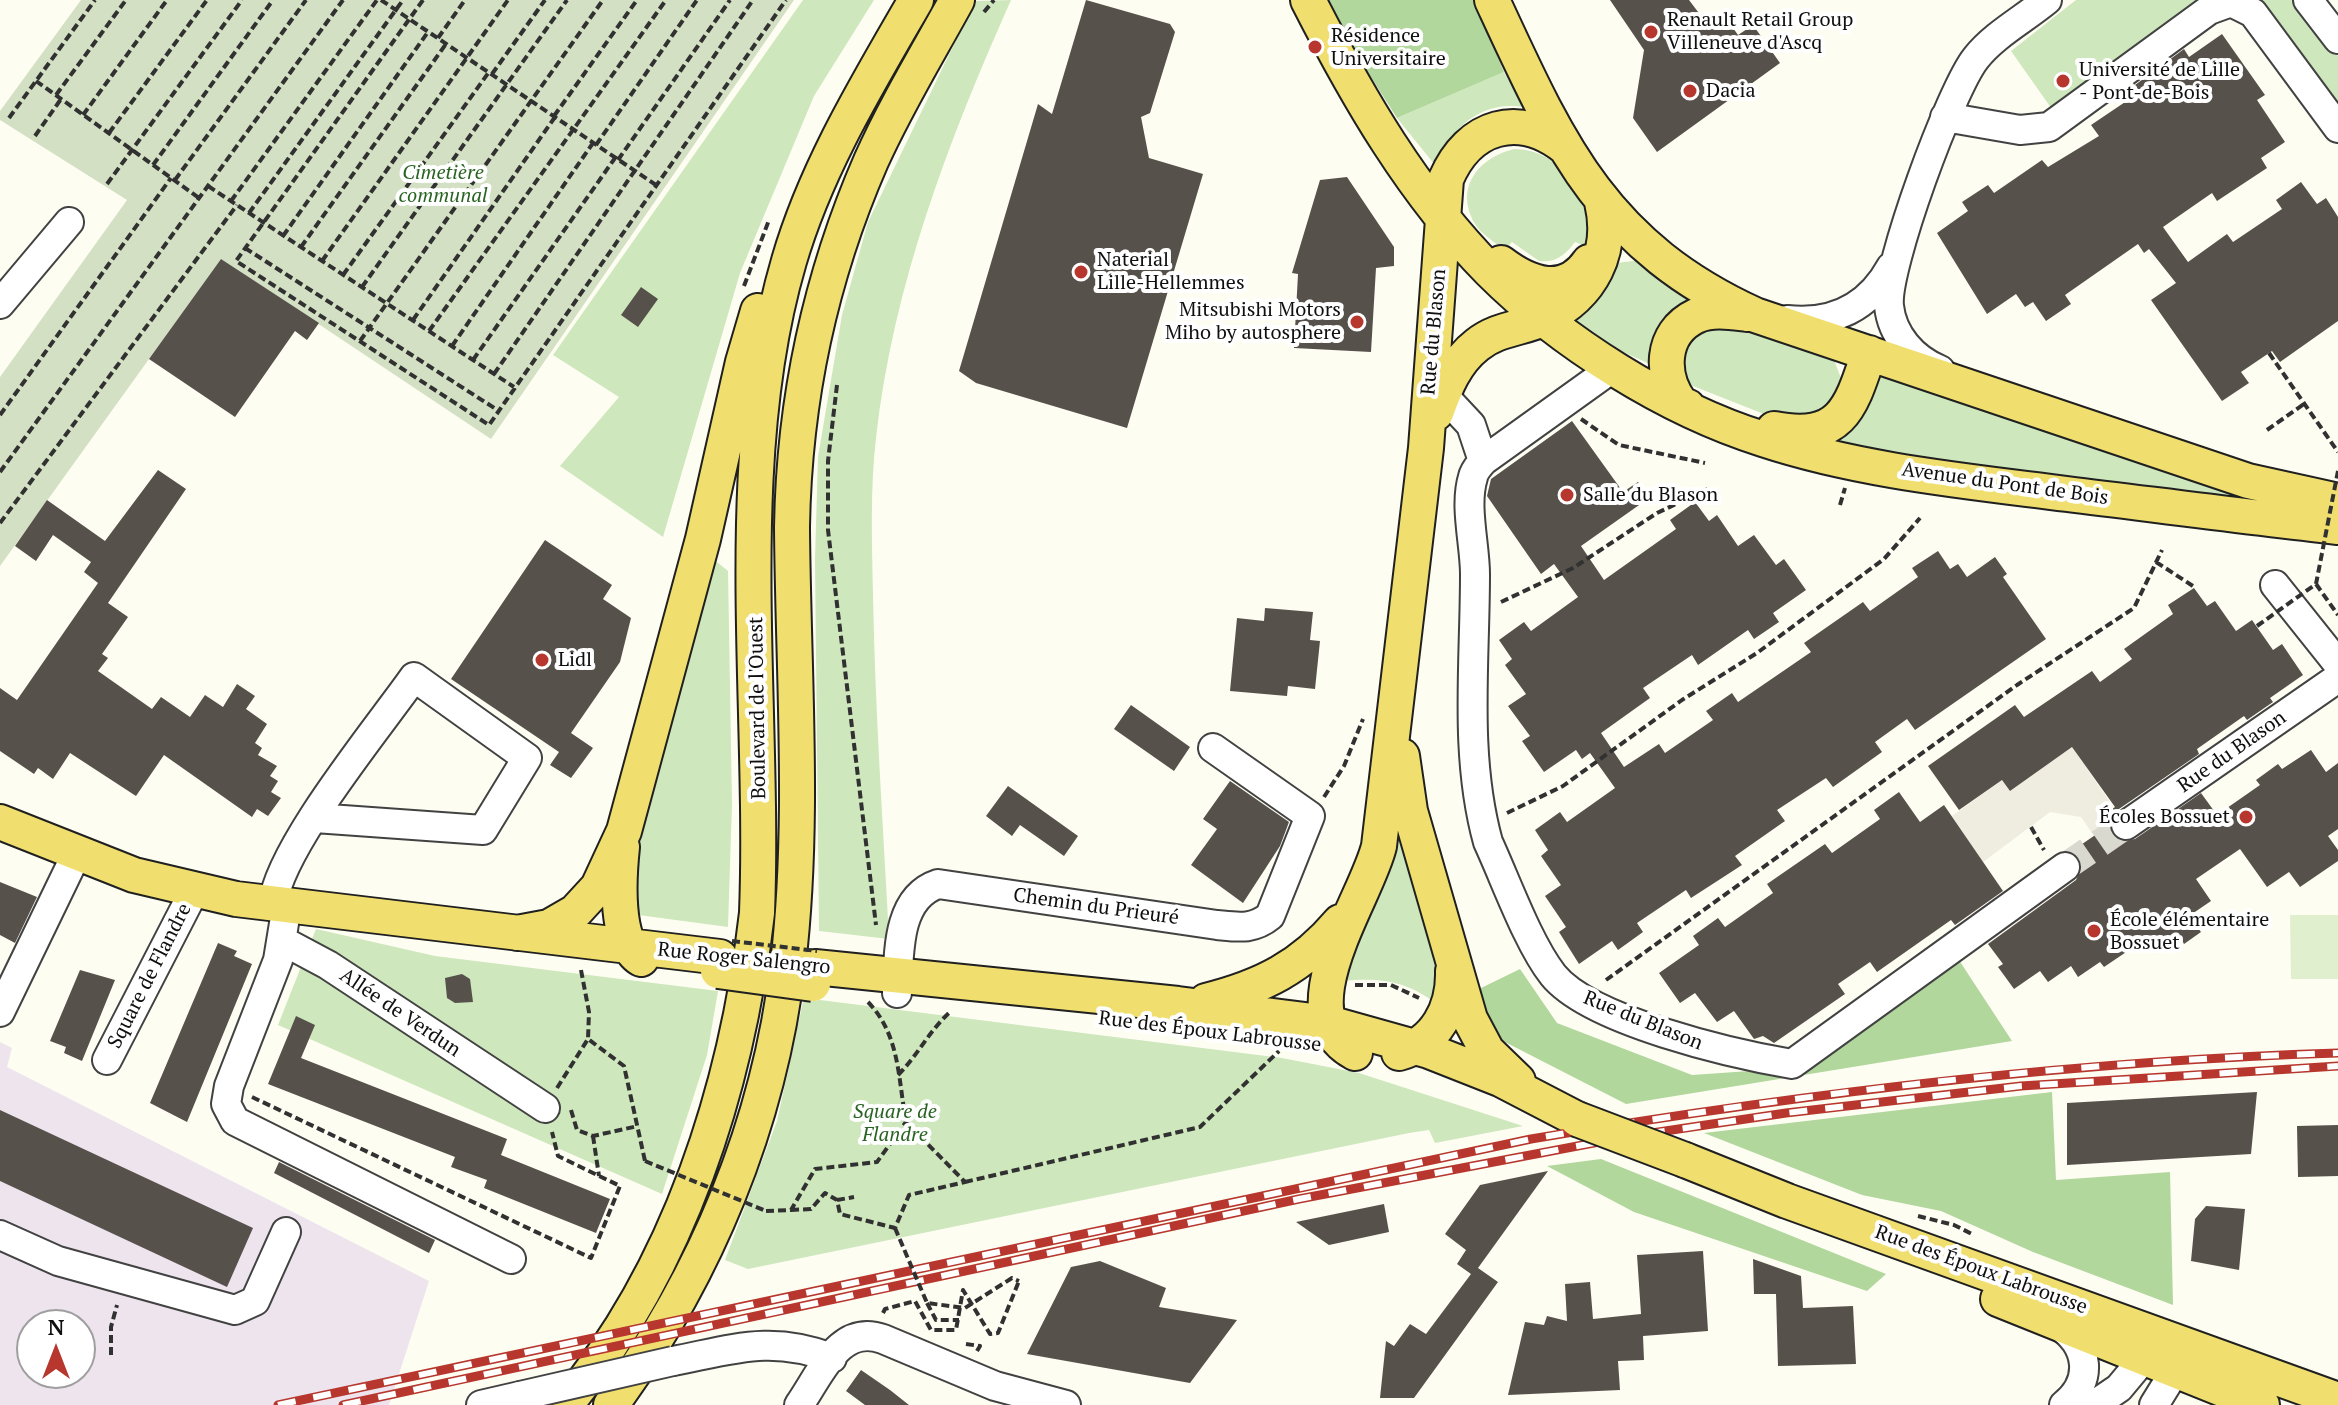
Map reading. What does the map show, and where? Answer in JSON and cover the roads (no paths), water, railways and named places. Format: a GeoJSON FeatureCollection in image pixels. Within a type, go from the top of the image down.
{"type":"FeatureCollection","features":[{"type":"Feature","properties":{"kind":"main road","name":"Boulevard de l'Ouest"},"geometry":{"type":"LineString","coordinates":[[565,1405],[619,1326],[677,1220],[715,1123],[741,1022],[758,899],[756,500],[765,381],[790,259],[831,153],[916,0]]}},
{"type":"Feature","properties":{"kind":"main road","name":"Boulevard de l'Ouest"},"geometry":{"type":"LineString","coordinates":[[611,1405],[663,1330],[698,1264],[741,1162],[766,1080],[788,966],[795,882],[793,474],[806,373],[823,295],[853,207],[893,116],[957,0]]}},
{"type":"Feature","properties":{"kind":"main road","name":"Avenue du Pont de Bois"},"geometry":{"type":"LineString","coordinates":[[1308,0],[1380,130],[1441,216],[1491,272],[1543,319],[1614,367],[1681,404],[1759,438],[1828,457],[1992,485],[2338,527]]}},
{"type":"Feature","properties":{"kind":"main road"},"geometry":{"type":"LineString","coordinates":[[1492,0],[1565,147],[1602,202],[1663,263],[1704,289],[1755,315],[2262,486],[2338,501]]}},
{"type":"Feature","properties":{"kind":"main road"},"geometry":{"type":"LineString","coordinates":[[1565,147],[1548,134],[1528,126],[1513,125],[1485,134],[1472,142],[1452,164],[1443,193],[1441,216],[1516,275],[1548,286],[1571,279],[1588,264],[1597,244],[1602,202]]}},
{"type":"Feature","properties":{"kind":"main road"},"geometry":{"type":"LineString","coordinates":[[517,933],[549,927],[575,912],[598,887],[624,831],[699,555],[743,362],[761,301],[798,207],[831,153]]}},
{"type":"Feature","properties":{"kind":"main road"},"geometry":{"type":"LineString","coordinates":[[1543,319],[1583,289],[1599,269],[1607,229],[1602,202]]}},
{"type":"Feature","properties":{"kind":"main road","name":"Rue du Blason"},"geometry":{"type":"LineString","coordinates":[[1329,1023],[1330,970],[1379,846],[1426,448],[1441,216]]}},
{"type":"Feature","properties":{"kind":"main road"},"geometry":{"type":"LineString","coordinates":[[1681,404],[1671,392],[1666,366],[1669,344],[1676,334],[1695,317],[1708,313],[1755,315]]}},
{"type":"Feature","properties":{"kind":"main road","name":"Rue du Blason"},"geometry":{"type":"LineString","coordinates":[[1426,448],[1443,395],[1456,368],[1476,345],[1503,330],[1543,319]]}},
{"type":"Feature","properties":{"kind":"main road","name":"Avenue du Pont de Bois"},"geometry":{"type":"LineString","coordinates":[[1681,404],[1777,430],[1820,430],[1839,419],[1848,409],[1869,353]]}},
{"type":"Feature","properties":{"kind":"main road","name":"Rue du Blason"},"geometry":{"type":"LineString","coordinates":[[1399,676],[1407,797],[1470,1019],[1482,1042],[1504,1069],[1544,1100]]}},
{"type":"Feature","properties":{"kind":"main road","name":"Rue Roger Salengro"},"geometry":{"type":"LineString","coordinates":[[0,822],[134,875],[194,891],[439,932],[638,954],[720,956],[815,967],[887,990],[1066,1014]]}},
{"type":"Feature","properties":{"kind":"main road"},"geometry":{"type":"LineString","coordinates":[[624,831],[620,883],[623,930],[638,954]]}},
{"type":"Feature","properties":{"kind":"main road","name":"Rue du Blason"},"geometry":{"type":"LineString","coordinates":[[1178,1004],[1229,995],[1285,973],[1314,949],[1355,903]]}},
{"type":"Feature","properties":{"kind":"main road","name":"Rue Roger Salengro"},"geometry":{"type":"LineString","coordinates":[[290,906],[517,933],[638,954]]}},
{"type":"Feature","properties":{"kind":"main road","name":"Rue du Blason"},"geometry":{"type":"LineString","coordinates":[[1417,1046],[1435,1031],[1447,1009],[1453,984],[1452,959]]}},
{"type":"Feature","properties":{"kind":"main road","name":"Rue Roger Salengro"},"geometry":{"type":"LineString","coordinates":[[887,990],[1178,1004]]}},
{"type":"Feature","properties":{"kind":"main road","name":"Rue des Époux Labrousse"},"geometry":{"type":"LineString","coordinates":[[1178,1004],[1329,1023],[1417,1046],[1500,1079],[1577,1119]]}},
{"type":"Feature","properties":{"kind":"main road","name":"Rue des Époux Labrousse"},"geometry":{"type":"LineString","coordinates":[[1066,1014],[1313,1043],[1577,1119],[2175,1356],[2338,1400]]}},
{"type":"Feature","properties":{"kind":"main road"},"geometry":{"type":"LineString","coordinates":[[1329,1023],[1339,1044],[1363,1055],[1417,1046]]}},
{"type":"Feature","properties":{"kind":"main road","name":"Rue des Époux Labrousse"},"geometry":{"type":"LineString","coordinates":[[1787,1201],[1934,1271],[2050,1321],[2144,1358],[2175,1356],[2262,1405]]}},
{"type":"Feature","properties":{"kind":"street"},"geometry":{"type":"LineString","coordinates":[[2308,0],[2338,39]]}},
{"type":"Feature","properties":{"kind":"street"},"geometry":{"type":"LineString","coordinates":[[1945,117],[2020,130],[2049,127],[2209,10],[2231,2],[2253,13],[2338,128]]}},
{"type":"Feature","properties":{"kind":"street"},"geometry":{"type":"LineString","coordinates":[[1869,353],[1897,255],[1945,117],[1977,56],[2038,3]]}},
{"type":"Feature","properties":{"kind":"street"},"geometry":{"type":"LineString","coordinates":[[0,304],[69,222]]}},
{"type":"Feature","properties":{"kind":"street"},"geometry":{"type":"LineString","coordinates":[[1755,315],[1802,322],[1843,314],[1875,290],[1897,255]]}},
{"type":"Feature","properties":{"kind":"street"},"geometry":{"type":"LineString","coordinates":[[1889,286],[1890,315],[1907,347],[1934,368],[2052,415]]}},
{"type":"Feature","properties":{"kind":"street"},"geometry":{"type":"LineString","coordinates":[[1483,461],[1614,367]]}},
{"type":"Feature","properties":{"kind":"street","name":"Rue du Blason"},"geometry":{"type":"LineString","coordinates":[[1443,395],[1471,425],[1483,461],[1473,476],[1471,487],[1473,723],[1483,825],[1546,964],[1563,985],[1581,998],[1710,1048],[1792,1064],[2065,867]]}},
{"type":"Feature","properties":{"kind":"street"},"geometry":{"type":"LineString","coordinates":[[2275,585],[2338,666]]}},
{"type":"Feature","properties":{"kind":"street","name":"Rue du Blason"},"geometry":{"type":"LineString","coordinates":[[2126,825],[2338,666]]}},
{"type":"Feature","properties":{"kind":"street"},"geometry":{"type":"LineString","coordinates":[[315,818],[483,830],[527,758],[414,677],[315,818],[278,878],[290,906],[283,941],[229,1086],[226,1104],[235,1121],[511,1259]]}},
{"type":"Feature","properties":{"kind":"street","name":"Chemin du Prieuré"},"geometry":{"type":"LineString","coordinates":[[887,990],[913,897],[938,884],[1217,925],[1248,927],[1260,924],[1270,916],[1310,816],[1213,748]]}},
{"type":"Feature","properties":{"kind":"street"},"geometry":{"type":"LineString","coordinates":[[0,1012],[77,853]]}},
{"type":"Feature","properties":{"kind":"street","name":"Square de Flandre"},"geometry":{"type":"LineString","coordinates":[[107,1060],[194,891]]}},
{"type":"Feature","properties":{"kind":"street","name":"Allée de Verdun"},"geometry":{"type":"LineString","coordinates":[[283,941],[328,965],[545,1108]]}},
{"type":"Feature","properties":{"kind":"street"},"geometry":{"type":"LineString","coordinates":[[0,1235],[58,1261],[235,1310],[255,1301],[286,1232]]}},
{"type":"Feature","properties":{"kind":"street","name":"Rue des Époux Labrousse"},"geometry":{"type":"LineString","coordinates":[[2050,1321],[2077,1341],[2085,1363],[2083,1381],[2064,1405]]}},
{"type":"Feature","properties":{"kind":"street"},"geometry":{"type":"LineString","coordinates":[[799,1405],[850,1337],[872,1335],[1028,1402],[1066,1405]]}},
{"type":"Feature","properties":{"kind":"street"},"geometry":{"type":"LineString","coordinates":[[481,1405],[767,1343],[802,1347],[832,1358]]}},
{"type":"Feature","properties":{"kind":"street"},"geometry":{"type":"LineString","coordinates":[[2154,1405],[2175,1356]]}},
{"type":"Feature","properties":{"kind":"street"},"geometry":{"type":"LineString","coordinates":[[2094,1405],[2119,1388],[2144,1358]]}},
{"type":"Feature","properties":{"kind":"tunnel"},"geometry":{"type":"LineString","coordinates":[[2065,867],[2126,825]]}},
{"type":"Feature","properties":{"kind":"railway"},"geometry":{"type":"LineString","coordinates":[[278,1405],[1531,1139],[1732,1108],[1933,1082],[2135,1063],[2338,1053]]}},
{"type":"Feature","properties":{"kind":"railway"},"geometry":{"type":"LineString","coordinates":[[343,1405],[1299,1199],[1625,1137],[1786,1113],[2021,1086],[2338,1066]]}},
{"type":"Feature","properties":{"kind":"place","name":"Renault Retail Group Villeneuve d'Ascq"},"geometry":{"type":"Point","coordinates":[1651,32]}},
{"type":"Feature","properties":{"kind":"place","name":"Résidence Universitaire"},"geometry":{"type":"Point","coordinates":[1315,47]}},
{"type":"Feature","properties":{"kind":"place","name":"Université de Lille - Pont-de-Bois"},"geometry":{"type":"Point","coordinates":[2063,81]}},
{"type":"Feature","properties":{"kind":"place","name":"Dacia"},"geometry":{"type":"Point","coordinates":[1690,91]}},
{"type":"Feature","properties":{"kind":"place","name":"Naterial Lille-Hellemmes"},"geometry":{"type":"Point","coordinates":[1081,272]}},
{"type":"Feature","properties":{"kind":"place","name":"Mitsubishi Motors Miho by autosphere"},"geometry":{"type":"Point","coordinates":[1357,322]}},
{"type":"Feature","properties":{"kind":"place","name":"Salle du Blason"},"geometry":{"type":"Point","coordinates":[1567,495]}},
{"type":"Feature","properties":{"kind":"place","name":"Lidl"},"geometry":{"type":"Point","coordinates":[542,660]}},
{"type":"Feature","properties":{"kind":"place","name":"Écoles Bossuet"},"geometry":{"type":"Point","coordinates":[2246,817]}},
{"type":"Feature","properties":{"kind":"place","name":"École élémentaire Bossuet"},"geometry":{"type":"Point","coordinates":[2094,931]}},
{"type":"Feature","properties":{"kind":"park label","name":"Cimetière communal"},"geometry":{"type":"Point","coordinates":[443,184]}}]}
